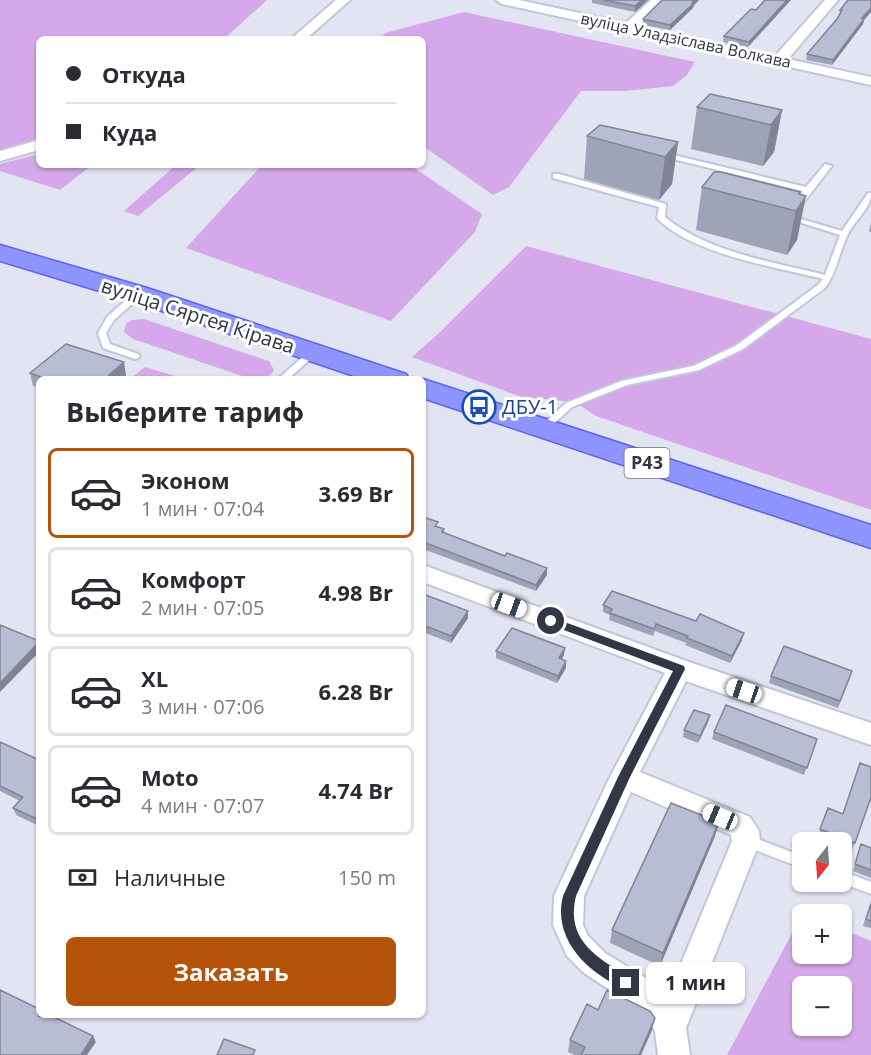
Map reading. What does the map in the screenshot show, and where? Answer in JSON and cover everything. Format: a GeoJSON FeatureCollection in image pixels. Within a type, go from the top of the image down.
{"type":"FeatureCollection","features":[{"type":"Feature","properties":{"kind":"main road","name":"вуліца Сяргея Кірава"},"geometry":{"type":"LineString","coordinates":[[0,253],[138,294],[312,353],[355,374]]}},
{"type":"Feature","properties":{"kind":"main road","name":"Р43"},"geometry":{"type":"LineString","coordinates":[[426,389],[871,537]]}},
{"type":"Feature","properties":{"kind":"street"},"geometry":{"type":"LineString","coordinates":[[302,36],[344,0]]}},
{"type":"Feature","properties":{"kind":"street","name":"вуліца Уладзіслава Волкава"},"geometry":{"type":"LineString","coordinates":[[502,0],[871,81]]}},
{"type":"Feature","properties":{"kind":"street"},"geometry":{"type":"LineString","coordinates":[[628,28],[658,0]]}},
{"type":"Feature","properties":{"kind":"street"},"geometry":{"type":"LineString","coordinates":[[779,60],[832,0]]}},
{"type":"Feature","properties":{"kind":"street"},"geometry":{"type":"LineString","coordinates":[[0,156],[36,146]]}},
{"type":"Feature","properties":{"kind":"street"},"geometry":{"type":"LineString","coordinates":[[426,574],[680,669],[871,734]]}},
{"type":"Feature","properties":{"kind":"street"},"geometry":{"type":"LineString","coordinates":[[672,1025],[661,1008],[645,995],[588,959],[574,940],[567,920],[570,896],[624,777],[680,669]]}},
{"type":"Feature","properties":{"kind":"street"},"geometry":{"type":"LineString","coordinates":[[624,777],[740,825],[745,831],[746,841],[672,1025],[674,1055]]}},
{"type":"Feature","properties":{"kind":"lane"},"geometry":{"type":"LineString","coordinates":[[668,155],[808,190]]}},
{"type":"Feature","properties":{"kind":"lane"},"geometry":{"type":"LineString","coordinates":[[828,166],[787,218],[844,234]]}},
{"type":"Feature","properties":{"kind":"lane"},"geometry":{"type":"LineString","coordinates":[[556,176],[663,206],[661,218],[676,232],[698,242],[828,278]]}},
{"type":"Feature","properties":{"kind":"lane"},"geometry":{"type":"LineString","coordinates":[[544,428],[569,405],[624,383],[696,368],[740,347],[798,306],[828,278],[844,234],[871,195]]}},
{"type":"Feature","properties":{"kind":"lane"},"geometry":{"type":"LineString","coordinates":[[135,356],[106,346],[102,333],[110,319],[138,294]]}},
{"type":"Feature","properties":{"kind":"lane"},"geometry":{"type":"LineString","coordinates":[[286,376],[312,353]]}},
{"type":"Feature","properties":{"kind":"lane"},"geometry":{"type":"LineString","coordinates":[[746,841],[792,858]]}},
{"type":"Feature","properties":{"kind":"lane"},"geometry":{"type":"LineString","coordinates":[[852,881],[871,888]]}},
{"type":"Feature","properties":{"kind":"shaded area"},"geometry":{"type":"Polygon","coordinates":[[[0,0],[267,0],[227,36],[36,36],[36,141],[0,151],[0,0]]]}},
{"type":"Feature","properties":{"kind":"shaded area"},"geometry":{"type":"Polygon","coordinates":[[[464,12],[695,62],[687,75],[673,86],[625,91],[581,91],[509,187],[493,195],[426,148],[426,36],[382,36],[385,33],[464,12]]]}},
{"type":"Feature","properties":{"kind":"shaded area"},"geometry":{"type":"Polygon","coordinates":[[[36,155],[36,168],[88,168],[60,190],[0,171],[0,164],[36,155]]]}},
{"type":"Feature","properties":{"kind":"shaded area"},"geometry":{"type":"Polygon","coordinates":[[[173,168],[196,168],[138,216],[124,211],[173,168]]]}},
{"type":"Feature","properties":{"kind":"shaded area"},"geometry":{"type":"Polygon","coordinates":[[[259,168],[414,168],[482,214],[475,232],[391,321],[186,248],[259,168]]]}},
{"type":"Feature","properties":{"kind":"shaded area"},"geometry":{"type":"Polygon","coordinates":[[[526,246],[871,339],[871,510],[596,416],[575,402],[522,397],[412,357],[526,246]]]}},
{"type":"Feature","properties":{"kind":"shaded area"},"geometry":{"type":"Polygon","coordinates":[[[144,319],[269,361],[274,370],[268,376],[242,376],[133,339],[124,332],[126,324],[132,320],[144,319]]]}},
{"type":"Feature","properties":{"kind":"shaded area"},"geometry":{"type":"Polygon","coordinates":[[[145,367],[175,376],[134,376],[145,367]]]}},
{"type":"Feature","properties":{"kind":"shaded area"},"geometry":{"type":"Polygon","coordinates":[[[852,933],[871,941],[871,1055],[727,1055],[792,934],[792,964],[852,964],[852,933]]]}},
{"type":"Feature","properties":{"kind":"building"},"geometry":{"type":"Polygon","coordinates":[[[603,0],[642,0],[635,6],[603,0]]]}},
{"type":"Feature","properties":{"kind":"building"},"geometry":{"type":"Polygon","coordinates":[[[662,0],[694,0],[692,3],[694,3],[670,25],[643,19],[662,0]]]}},
{"type":"Feature","properties":{"kind":"building"},"geometry":{"type":"Polygon","coordinates":[[[765,0],[787,0],[749,42],[724,36],[751,9],[756,10],[765,0]]]}},
{"type":"Feature","properties":{"kind":"building"},"geometry":{"type":"Polygon","coordinates":[[[848,0],[871,0],[871,8],[833,60],[807,54],[837,19],[842,10],[840,10],[848,0]]]}},
{"type":"Feature","properties":{"kind":"building"},"geometry":{"type":"Polygon","coordinates":[[[710,94],[782,110],[771,125],[697,107],[710,94]]]}},
{"type":"Feature","properties":{"kind":"building"},"geometry":{"type":"Polygon","coordinates":[[[600,125],[678,142],[665,157],[587,136],[600,125]]]}},
{"type":"Feature","properties":{"kind":"building"},"geometry":{"type":"Polygon","coordinates":[[[714,172],[800,192],[799,194],[806,196],[796,211],[702,187],[714,172]]]}},
{"type":"Feature","properties":{"kind":"building"},"geometry":{"type":"Polygon","coordinates":[[[66,344],[124,362],[109,375],[112,376],[38,376],[30,373],[66,344]]]}},
{"type":"Feature","properties":{"kind":"building"},"geometry":{"type":"Polygon","coordinates":[[[426,518],[438,522],[435,526],[444,529],[442,532],[505,556],[507,553],[547,568],[536,585],[426,543],[426,518]]]}},
{"type":"Feature","properties":{"kind":"building"},"geometry":{"type":"Polygon","coordinates":[[[612,591],[696,621],[700,614],[744,633],[732,656],[656,624],[654,629],[610,613],[612,609],[603,605],[612,591]]]}},
{"type":"Feature","properties":{"kind":"building"},"geometry":{"type":"Polygon","coordinates":[[[426,595],[468,611],[451,636],[426,626],[426,595]]]}},
{"type":"Feature","properties":{"kind":"building"},"geometry":{"type":"Polygon","coordinates":[[[0,625],[36,640],[36,645],[0,683],[0,625]]]}},
{"type":"Feature","properties":{"kind":"building"},"geometry":{"type":"Polygon","coordinates":[[[512,628],[565,648],[559,658],[566,661],[558,676],[496,651],[512,628]]]}},
{"type":"Feature","properties":{"kind":"building"},"geometry":{"type":"Polygon","coordinates":[[[784,646],[852,671],[840,701],[771,676],[784,646]]]}},
{"type":"Feature","properties":{"kind":"building"},"geometry":{"type":"Polygon","coordinates":[[[726,705],[817,739],[807,768],[714,732],[726,705]]]}},
{"type":"Feature","properties":{"kind":"building"},"geometry":{"type":"Polygon","coordinates":[[[694,710],[710,715],[700,736],[684,730],[694,710]]]}},
{"type":"Feature","properties":{"kind":"building"},"geometry":{"type":"Polygon","coordinates":[[[0,742],[36,759],[36,819],[13,808],[23,797],[0,786],[0,742]]]}},
{"type":"Feature","properties":{"kind":"building"},"geometry":{"type":"Polygon","coordinates":[[[860,763],[871,767],[871,797],[855,843],[852,842],[852,832],[828,832],[820,829],[828,808],[843,814],[860,763]]]}},
{"type":"Feature","properties":{"kind":"building"},"geometry":{"type":"Polygon","coordinates":[[[671,803],[719,822],[663,953],[612,930],[671,803]]]}},
{"type":"Feature","properties":{"kind":"building"},"geometry":{"type":"Polygon","coordinates":[[[861,844],[871,848],[871,870],[855,864],[861,844]]]}},
{"type":"Feature","properties":{"kind":"building"},"geometry":{"type":"Polygon","coordinates":[[[871,904],[871,921],[866,919],[871,904]]]}},
{"type":"Feature","properties":{"kind":"building"},"geometry":{"type":"Polygon","coordinates":[[[0,990],[36,1008],[36,1018],[56,1018],[93,1036],[81,1055],[0,1055],[0,990]]]}},
{"type":"Feature","properties":{"kind":"building"},"geometry":{"type":"Polygon","coordinates":[[[607,990],[650,1011],[655,1018],[639,1055],[581,1055],[585,1047],[570,1040],[587,1004],[598,1010],[607,990]]]}},
{"type":"Feature","properties":{"kind":"building"},"geometry":{"type":"Polygon","coordinates":[[[224,1039],[255,1050],[253,1055],[217,1055],[224,1039]]]}},
{"type":"Feature","properties":{"kind":"place","name":"ДБУ-1"},"geometry":{"type":"Point","coordinates":[479,407]}},
{"type":"Feature","properties":{"kind":"route"},"geometry":{"type":"LineString","coordinates":[[551,621],[680,669],[624,777],[566,909],[571,934],[578,947],[588,959],[626,983]]}}]}
